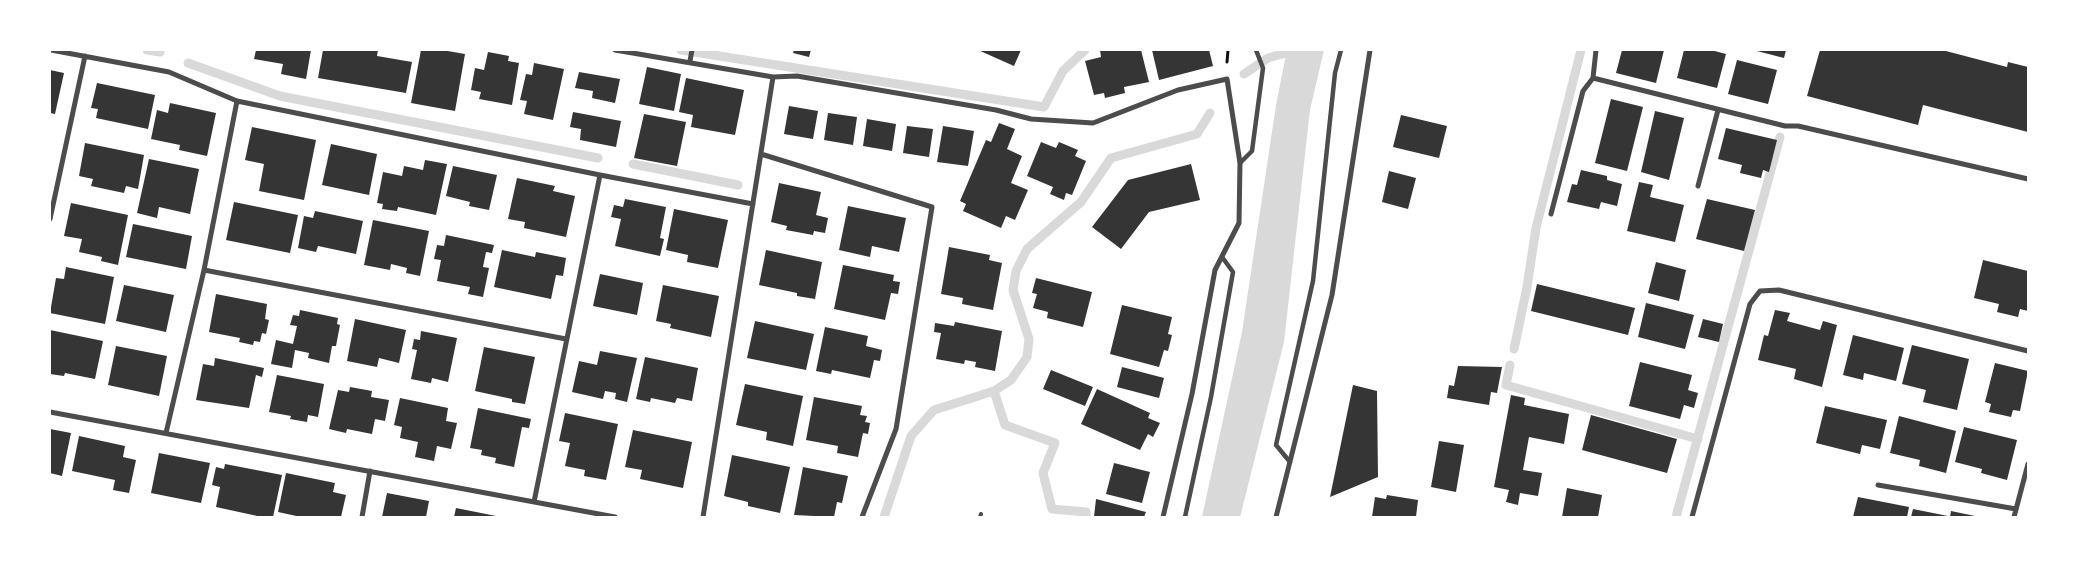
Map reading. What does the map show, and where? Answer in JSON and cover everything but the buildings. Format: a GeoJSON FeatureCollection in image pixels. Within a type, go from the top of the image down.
{"type":"FeatureCollection","features":[{"type":"Feature","properties":{"kind":"street"},"geometry":{"type":"LineString","coordinates":[[51,50],[169,72],[237,102],[753,204]]}},
{"type":"Feature","properties":{"kind":"street"},"geometry":{"type":"LineString","coordinates":[[615,50],[690,61],[773,77],[797,76],[996,110],[1031,119],[1094,123],[1178,90],[1227,79],[1240,163],[1239,223],[1215,270],[1192,394],[1163,517]]}},
{"type":"Feature","properties":{"kind":"street"},"geometry":{"type":"LineString","coordinates":[[690,61],[692,50]]}},
{"type":"Feature","properties":{"kind":"street"},"geometry":{"type":"LineString","coordinates":[[1240,163],[1252,151],[1263,68],[1256,50]]}},
{"type":"Feature","properties":{"kind":"street"},"geometry":{"type":"LineString","coordinates":[[1290,462],[1276,445],[1312,281],[1336,73],[1341,50]]}},
{"type":"Feature","properties":{"kind":"street"},"geometry":{"type":"LineString","coordinates":[[1276,517],[1332,295],[1370,50]]}},
{"type":"Feature","properties":{"kind":"street"},"geometry":{"type":"LineString","coordinates":[[1551,214],[1583,91],[1593,78],[1596,50]]}},
{"type":"Feature","properties":{"kind":"street"},"geometry":{"type":"LineString","coordinates":[[50,219],[85,56]]}},
{"type":"Feature","properties":{"kind":"street"},"geometry":{"type":"LineString","coordinates":[[703,517],[773,77]]}},
{"type":"Feature","properties":{"kind":"street"},"geometry":{"type":"LineString","coordinates":[[1593,78],[1785,126],[1798,126],[2028,179]]}},
{"type":"Feature","properties":{"kind":"street"},"geometry":{"type":"LineString","coordinates":[[166,433],[204,270],[237,102]]}},
{"type":"Feature","properties":{"kind":"street"},"geometry":{"type":"LineString","coordinates":[[1698,186],[1718,110]]}},
{"type":"Feature","properties":{"kind":"street"},"geometry":{"type":"LineString","coordinates":[[761,154],[932,207],[896,429],[862,517]]}},
{"type":"Feature","properties":{"kind":"street"},"geometry":{"type":"LineString","coordinates":[[534,502],[600,175]]}},
{"type":"Feature","properties":{"kind":"street"},"geometry":{"type":"LineString","coordinates":[[1185,517],[1211,397],[1233,272],[1222,257]]}},
{"type":"Feature","properties":{"kind":"street"},"geometry":{"type":"LineString","coordinates":[[204,270],[566,339]]}},
{"type":"Feature","properties":{"kind":"street"},"geometry":{"type":"LineString","coordinates":[[1692,517],[1750,304],[1760,291],[1779,290],[2028,351]]}},
{"type":"Feature","properties":{"kind":"street"},"geometry":{"type":"LineString","coordinates":[[50,412],[615,517]]}},
{"type":"Feature","properties":{"kind":"street"},"geometry":{"type":"LineString","coordinates":[[2014,517],[2028,464]]}},
{"type":"Feature","properties":{"kind":"street"},"geometry":{"type":"LineString","coordinates":[[362,517],[370,471]]}},
{"type":"Feature","properties":{"kind":"street"},"geometry":{"type":"LineString","coordinates":[[1878,485],[2016,509]]}},
{"type":"Feature","properties":{"kind":"shaded area"},"geometry":{"type":"Polygon","coordinates":[[[1287,50],[1324,50],[1310,110],[1284,342],[1240,517],[1202,517],[1242,332],[1276,105],[1287,50]]]}},
{"type":"Feature","properties":{"kind":"waterway"},"geometry":{"type":"LineString","coordinates":[[147,50],[160,52]]}},
{"type":"Feature","properties":{"kind":"waterway"},"geometry":{"type":"LineString","coordinates":[[681,50],[1044,107],[1063,71],[1085,50]]}},
{"type":"Feature","properties":{"kind":"waterway"},"geometry":{"type":"LineString","coordinates":[[1244,74],[1268,58],[1297,50]]}},
{"type":"Feature","properties":{"kind":"waterway"},"geometry":{"type":"LineString","coordinates":[[1514,349],[1527,287],[1536,228],[1581,50]]}},
{"type":"Feature","properties":{"kind":"waterway"},"geometry":{"type":"LineString","coordinates":[[188,63],[280,96],[598,158]]}},
{"type":"Feature","properties":{"kind":"waterway"},"geometry":{"type":"LineString","coordinates":[[884,517],[911,436],[934,410],[994,391],[1011,380],[1027,357],[1029,339],[1013,290],[1016,271],[1027,249],[1081,202],[1111,158],[1197,134],[1210,113]]}},
{"type":"Feature","properties":{"kind":"waterway"},"geometry":{"type":"LineString","coordinates":[[1676,517],[1780,137]]}},
{"type":"Feature","properties":{"kind":"waterway"},"geometry":{"type":"LineString","coordinates":[[633,164],[738,185]]}},
{"type":"Feature","properties":{"kind":"waterway"},"geometry":{"type":"LineString","coordinates":[[1510,365],[1506,385],[1698,439]]}},
{"type":"Feature","properties":{"kind":"waterway"},"geometry":{"type":"LineString","coordinates":[[994,391],[1005,425],[1055,443],[1043,473],[1052,509],[1086,512],[1086,517]]}}]}
